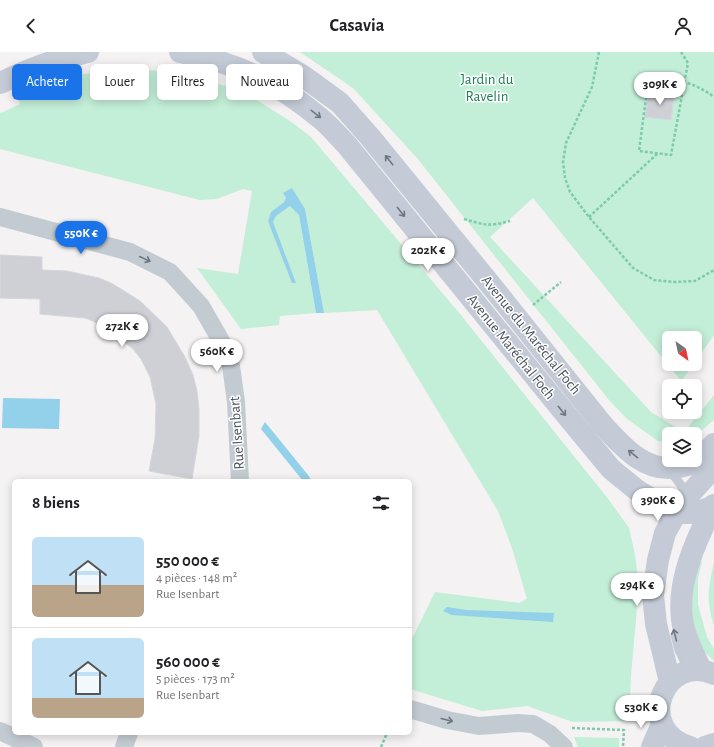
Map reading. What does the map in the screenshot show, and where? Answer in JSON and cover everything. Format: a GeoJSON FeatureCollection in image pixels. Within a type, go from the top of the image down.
{"type":"FeatureCollection","features":[{"type":"Feature","properties":{"kind":"main road"},"geometry":{"type":"LineString","coordinates":[[0,83],[30,68],[60,58],[88,52]]}},
{"type":"Feature","properties":{"kind":"main road","name":"Avenue Maréchal Foch"},"geometry":{"type":"LineString","coordinates":[[180,52],[207,57],[240,68],[265,80],[296,98],[322,119],[346,144],[611,469],[626,482],[657,502],[696,509]]}},
{"type":"Feature","properties":{"kind":"main road","name":"Avenue du Maréchal Foch"},"geometry":{"type":"LineString","coordinates":[[263,52],[303,76],[340,103],[370,137],[494,288],[602,424],[637,458],[652,465],[668,468]]}},
{"type":"Feature","properties":{"kind":"main road"},"geometry":{"type":"LineString","coordinates":[[668,468],[689,464],[700,457],[714,444]]}},
{"type":"Feature","properties":{"kind":"main road"},"geometry":{"type":"LineString","coordinates":[[690,747],[682,745],[667,733],[659,715],[661,697],[664,689],[670,682],[679,675],[702,672],[687,638],[682,619],[682,601],[686,570],[693,547],[696,509],[714,467]]}},
{"type":"Feature","properties":{"kind":"main road"},"geometry":{"type":"LineString","coordinates":[[670,682],[656,624],[653,595],[658,560],[665,532],[696,509]]}},
{"type":"Feature","properties":{"kind":"main road"},"geometry":{"type":"LineString","coordinates":[[652,747],[662,724]]}},
{"type":"Feature","properties":{"kind":"main road"},"geometry":{"type":"LineString","coordinates":[[705,747],[714,744]]}},
{"type":"Feature","properties":{"kind":"street","name":"Rue Isenbart"},"geometry":{"type":"LineString","coordinates":[[0,217],[130,252],[170,272],[200,306],[224,346],[231,366],[236,402],[240,479]]}},
{"type":"Feature","properties":{"kind":"street"},"geometry":{"type":"LineString","coordinates":[[412,710],[447,720],[479,726],[518,723],[534,724],[550,734],[564,747]]}},
{"type":"Feature","properties":{"kind":"street"},"geometry":{"type":"LineString","coordinates":[[0,731],[26,740]]}},
{"type":"Feature","properties":{"kind":"street"},"geometry":{"type":"LineString","coordinates":[[124,747],[128,735]]}},
{"type":"Feature","properties":{"kind":"lane"},"geometry":{"type":"LineString","coordinates":[[668,468],[696,509]]}},
{"type":"Feature","properties":{"kind":"lane"},"geometry":{"type":"LineString","coordinates":[[673,626],[680,650],[702,672]]}},
{"type":"Feature","properties":{"kind":"path"},"geometry":{"type":"LineString","coordinates":[[599,52],[592,87],[566,142],[563,162],[565,178],[570,192],[589,217],[633,268],[654,280],[675,282],[695,281],[714,270]]}},
{"type":"Feature","properties":{"kind":"path"},"geometry":{"type":"LineString","coordinates":[[681,52],[688,64],[684,81],[671,156],[639,151],[648,75],[684,81],[714,96]]}},
{"type":"Feature","properties":{"kind":"path"},"geometry":{"type":"LineString","coordinates":[[589,217],[658,154]]}},
{"type":"Feature","properties":{"kind":"path"},"geometry":{"type":"LineString","coordinates":[[460,217],[492,226],[510,221]]}},
{"type":"Feature","properties":{"kind":"path"},"geometry":{"type":"LineString","coordinates":[[529,308],[561,282]]}},
{"type":"Feature","properties":{"kind":"path"},"geometry":{"type":"LineString","coordinates":[[567,728],[624,730],[623,747]]}},
{"type":"Feature","properties":{"kind":"path"},"geometry":{"type":"LineString","coordinates":[[381,747],[386,735]]}},
{"type":"Feature","properties":{"kind":"green space","name":"Jardin du Ravelin"},"geometry":{"type":"Polygon","coordinates":[[[300,52],[714,52],[714,335],[702,352],[702,331],[662,331],[662,358],[533,198],[490,237],[651,412],[676,427],[662,427],[662,442],[658,441],[627,419],[609,400],[417,158],[353,88],[300,52]]]}},
{"type":"Feature","properties":{"kind":"green space"},"geometry":{"type":"Polygon","coordinates":[[[149,70],[157,71],[157,100],[218,100],[218,84],[226,86],[226,100],[257,100],[290,121],[311,137],[460,314],[609,500],[629,528],[635,555],[639,586],[631,675],[629,721],[573,722],[527,706],[482,711],[412,690],[412,636],[413,637],[435,592],[519,603],[527,599],[512,548],[498,511],[377,310],[324,313],[305,209],[286,198],[284,202],[271,212],[268,221],[296,283],[273,222],[276,216],[290,206],[299,215],[316,313],[280,316],[279,325],[241,329],[197,268],[238,274],[252,191],[243,189],[217,199],[200,200],[0,149],[0,112],[1,113],[20,104],[18,100],[82,100],[82,74],[90,73],[90,100],[149,100],[149,70]]]}},
{"type":"Feature","properties":{"kind":"green space"},"geometry":{"type":"Polygon","coordinates":[[[673,371],[689,371],[683,379],[679,379],[673,371]]]}},
{"type":"Feature","properties":{"kind":"green space"},"geometry":{"type":"Polygon","coordinates":[[[714,395],[714,420],[702,430],[702,427],[688,427],[695,419],[702,419],[702,410],[714,395]]]}},
{"type":"Feature","properties":{"kind":"green space"},"geometry":{"type":"Polygon","coordinates":[[[696,560],[702,562],[698,578],[698,605],[707,637],[714,649],[714,661],[700,648],[690,617],[696,560]]]}},
{"type":"Feature","properties":{"kind":"green space"},"geometry":{"type":"Polygon","coordinates":[[[714,562],[714,626],[710,609],[709,594],[714,562]]]}},
{"type":"Feature","properties":{"kind":"green space"},"geometry":{"type":"Polygon","coordinates":[[[574,737],[619,738],[619,747],[578,747],[574,737]]]}},
{"type":"Feature","properties":{"kind":"water"},"geometry":{"type":"Polygon","coordinates":[[[292,188],[305,209],[324,313],[316,313],[299,215],[290,206],[276,216],[273,222],[296,283],[292,283],[268,221],[271,212],[284,202],[286,198],[283,193],[292,188]]]}},
{"type":"Feature","properties":{"kind":"water"},"geometry":{"type":"Polygon","coordinates":[[[3,398],[60,399],[59,429],[2,428],[3,398]]]}},
{"type":"Feature","properties":{"kind":"water"},"geometry":{"type":"Polygon","coordinates":[[[265,422],[311,479],[301,479],[261,429],[265,422]]]}},
{"type":"Feature","properties":{"kind":"water"},"geometry":{"type":"Polygon","coordinates":[[[447,607],[466,610],[554,613],[553,622],[452,615],[443,611],[447,607]]]}},
{"type":"Feature","properties":{"kind":"building"},"geometry":{"type":"Polygon","coordinates":[[[648,93],[674,96],[671,120],[645,117],[648,93]]]}},
{"type":"Feature","properties":{"kind":"building"},"geometry":{"type":"Polygon","coordinates":[[[0,255],[42,257],[42,270],[67,271],[99,278],[111,283],[140,301],[167,327],[185,357],[193,375],[197,391],[199,436],[192,479],[149,471],[155,439],[156,404],[150,377],[141,359],[133,349],[112,332],[93,321],[85,318],[40,314],[40,299],[0,298],[0,255]]]}}]}
